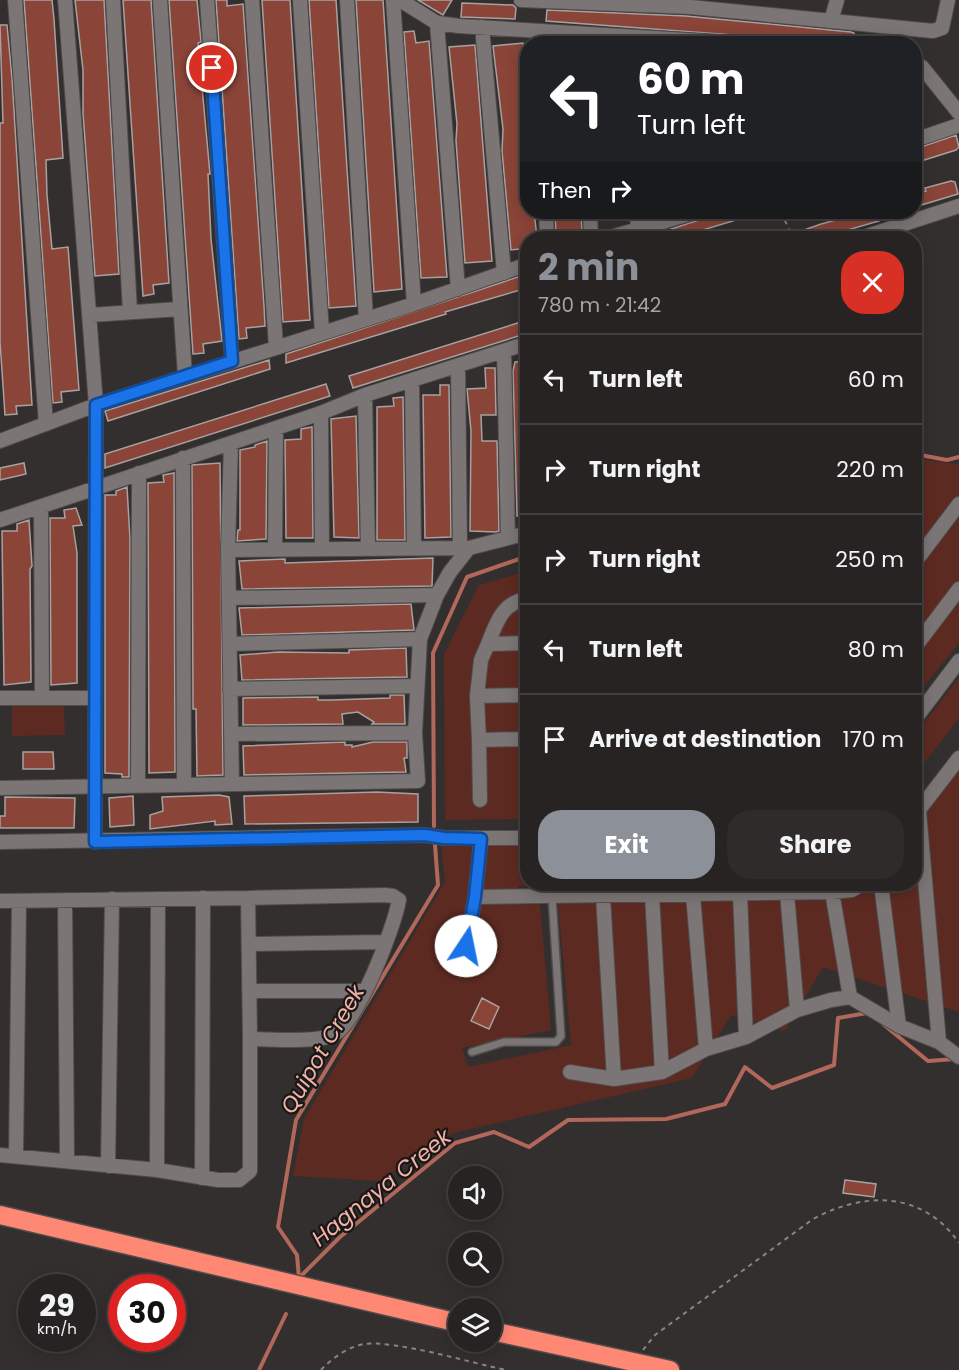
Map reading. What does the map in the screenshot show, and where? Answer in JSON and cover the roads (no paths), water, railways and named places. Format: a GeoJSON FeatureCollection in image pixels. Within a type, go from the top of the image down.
{"type":"FeatureCollection","features":[{"type":"Feature","properties":{"kind":"highway"},"geometry":{"type":"LineString","coordinates":[[0,1215],[448,1320]]}},
{"type":"Feature","properties":{"kind":"highway"},"geometry":{"type":"LineString","coordinates":[[0,1224],[448,1329]]}},
{"type":"Feature","properties":{"kind":"highway"},"geometry":{"type":"LineString","coordinates":[[502,1334],[630,1367]]}},
{"type":"Feature","properties":{"kind":"highway"},"geometry":{"type":"LineString","coordinates":[[502,1342],[630,1367],[669,1370]]}},
{"type":"Feature","properties":{"kind":"street"},"geometry":{"type":"LineString","coordinates":[[15,0],[46,424]]}},
{"type":"Feature","properties":{"kind":"street"},"geometry":{"type":"LineString","coordinates":[[65,0],[96,405],[95,842]]}},
{"type":"Feature","properties":{"kind":"street"},"geometry":{"type":"LineString","coordinates":[[113,0],[130,312]]}},
{"type":"Feature","properties":{"kind":"street"},"geometry":{"type":"LineString","coordinates":[[160,0],[184,376]]}},
{"type":"Feature","properties":{"kind":"street"},"geometry":{"type":"LineString","coordinates":[[207,0],[232,361]]}},
{"type":"Feature","properties":{"kind":"street"},"geometry":{"type":"LineString","coordinates":[[252,0],[276,346]]}},
{"type":"Feature","properties":{"kind":"street"},"geometry":{"type":"LineString","coordinates":[[300,0],[322,332]]}},
{"type":"Feature","properties":{"kind":"street"},"geometry":{"type":"LineString","coordinates":[[347,0],[366,319]]}},
{"type":"Feature","properties":{"kind":"street"},"geometry":{"type":"LineString","coordinates":[[393,0],[414,304]]}},
{"type":"Feature","properties":{"kind":"street"},"geometry":{"type":"LineString","coordinates":[[400,0],[437,23],[482,27],[531,36]]}},
{"type":"Feature","properties":{"kind":"street"},"geometry":{"type":"LineString","coordinates":[[521,0],[691,4],[933,31],[942,28],[948,0]]}},
{"type":"Feature","properties":{"kind":"street"},"geometry":{"type":"LineString","coordinates":[[831,21],[837,0]]}},
{"type":"Feature","properties":{"kind":"street"},"geometry":{"type":"LineString","coordinates":[[437,23],[458,289]]}},
{"type":"Feature","properties":{"kind":"street"},"geometry":{"type":"LineString","coordinates":[[482,27],[504,273]]}},
{"type":"Feature","properties":{"kind":"street"},"geometry":{"type":"LineString","coordinates":[[922,67],[959,113]]}},
{"type":"Feature","properties":{"kind":"street"},"geometry":{"type":"LineString","coordinates":[[922,138],[959,125]]}},
{"type":"Feature","properties":{"kind":"street"},"geometry":{"type":"LineString","coordinates":[[922,218],[959,206]]}},
{"type":"Feature","properties":{"kind":"street"},"geometry":{"type":"LineString","coordinates":[[637,219],[638,230]]}},
{"type":"Feature","properties":{"kind":"street"},"geometry":{"type":"LineString","coordinates":[[634,231],[670,219]]}},
{"type":"Feature","properties":{"kind":"street"},"geometry":{"type":"LineString","coordinates":[[882,231],[919,219]]}},
{"type":"Feature","properties":{"kind":"street"},"geometry":{"type":"LineString","coordinates":[[0,437],[46,424],[96,405],[276,346],[414,304],[520,267]]}},
{"type":"Feature","properties":{"kind":"street"},"geometry":{"type":"LineString","coordinates":[[90,315],[180,309]]}},
{"type":"Feature","properties":{"kind":"street"},"geometry":{"type":"LineString","coordinates":[[0,520],[321,413],[365,395],[520,346]]}},
{"type":"Feature","properties":{"kind":"street"},"geometry":{"type":"LineString","coordinates":[[504,351],[508,538]]}},
{"type":"Feature","properties":{"kind":"street"},"geometry":{"type":"LineString","coordinates":[[0,788],[418,782],[415,733],[420,639],[436,595],[465,548],[458,366]]}},
{"type":"Feature","properties":{"kind":"street"},"geometry":{"type":"LineString","coordinates":[[412,380],[414,548]]}},
{"type":"Feature","properties":{"kind":"street"},"geometry":{"type":"LineString","coordinates":[[365,395],[368,549]]}},
{"type":"Feature","properties":{"kind":"street"},"geometry":{"type":"LineString","coordinates":[[321,413],[322,549]]}},
{"type":"Feature","properties":{"kind":"street"},"geometry":{"type":"LineString","coordinates":[[275,550],[276,428]]}},
{"type":"Feature","properties":{"kind":"street"},"geometry":{"type":"LineString","coordinates":[[231,443],[228,550],[232,784]]}},
{"type":"Feature","properties":{"kind":"street"},"geometry":{"type":"LineString","coordinates":[[183,458],[184,785]]}},
{"type":"Feature","properties":{"kind":"street"},"geometry":{"type":"LineString","coordinates":[[138,786],[139,473]]}},
{"type":"Feature","properties":{"kind":"street"},"geometry":{"type":"LineString","coordinates":[[922,553],[959,504]]}},
{"type":"Feature","properties":{"kind":"street"},"geometry":{"type":"LineString","coordinates":[[41,507],[42,698]]}},
{"type":"Feature","properties":{"kind":"street"},"geometry":{"type":"LineString","coordinates":[[228,550],[465,548],[520,535]]}},
{"type":"Feature","properties":{"kind":"street"},"geometry":{"type":"LineString","coordinates":[[922,638],[959,589]]}},
{"type":"Feature","properties":{"kind":"street"},"geometry":{"type":"LineString","coordinates":[[229,598],[436,595]]}},
{"type":"Feature","properties":{"kind":"street"},"geometry":{"type":"LineString","coordinates":[[480,800],[477,696],[481,660],[500,613],[520,600]]}},
{"type":"Feature","properties":{"kind":"street"},"geometry":{"type":"LineString","coordinates":[[230,644],[420,639]]}},
{"type":"Feature","properties":{"kind":"street"},"geometry":{"type":"LineString","coordinates":[[488,644],[520,643]]}},
{"type":"Feature","properties":{"kind":"street"},"geometry":{"type":"LineString","coordinates":[[922,710],[959,661]]}},
{"type":"Feature","properties":{"kind":"street"},"geometry":{"type":"LineString","coordinates":[[230,689],[416,686]]}},
{"type":"Feature","properties":{"kind":"street"},"geometry":{"type":"LineString","coordinates":[[477,696],[520,695]]}},
{"type":"Feature","properties":{"kind":"street"},"geometry":{"type":"LineString","coordinates":[[0,698],[94,698]]}},
{"type":"Feature","properties":{"kind":"street"},"geometry":{"type":"LineString","coordinates":[[231,734],[415,733]]}},
{"type":"Feature","properties":{"kind":"street"},"geometry":{"type":"LineString","coordinates":[[478,740],[520,739]]}},
{"type":"Feature","properties":{"kind":"street"},"geometry":{"type":"LineString","coordinates":[[922,806],[959,758]]}},
{"type":"Feature","properties":{"kind":"street"},"geometry":{"type":"LineString","coordinates":[[0,842],[425,835],[444,838],[520,838]]}},
{"type":"Feature","properties":{"kind":"street"},"geometry":{"type":"LineString","coordinates":[[466,946],[475,897],[481,839]]}},
{"type":"Feature","properties":{"kind":"street"},"geometry":{"type":"LineString","coordinates":[[922,865],[939,1042]]}},
{"type":"Feature","properties":{"kind":"street"},"geometry":{"type":"LineString","coordinates":[[475,897],[652,896],[805,891]]}},
{"type":"Feature","properties":{"kind":"street"},"geometry":{"type":"LineString","coordinates":[[832,891],[850,997]]}},
{"type":"Feature","properties":{"kind":"street"},"geometry":{"type":"LineString","coordinates":[[882,891],[899,1026]]}},
{"type":"Feature","properties":{"kind":"street"},"geometry":{"type":"LineString","coordinates":[[787,893],[797,1010]]}},
{"type":"Feature","properties":{"kind":"street"},"geometry":{"type":"LineString","coordinates":[[740,894],[747,1037]]}},
{"type":"Feature","properties":{"kind":"street"},"geometry":{"type":"LineString","coordinates":[[693,895],[706,1048]]}},
{"type":"Feature","properties":{"kind":"street"},"geometry":{"type":"LineString","coordinates":[[0,901],[393,896],[399,900],[366,991],[344,1028],[332,1036],[250,1039]]}},
{"type":"Feature","properties":{"kind":"street"},"geometry":{"type":"LineString","coordinates":[[603,896],[614,1079]]}},
{"type":"Feature","properties":{"kind":"street"},"geometry":{"type":"LineString","coordinates":[[652,896],[662,1072]]}},
{"type":"Feature","properties":{"kind":"street"},"geometry":{"type":"LineString","coordinates":[[202,1178],[203,898]]}},
{"type":"Feature","properties":{"kind":"street"},"geometry":{"type":"LineString","coordinates":[[0,1155],[157,1170],[202,1178],[239,1180],[250,1171],[248,898]]}},
{"type":"Feature","properties":{"kind":"street"},"geometry":{"type":"LineString","coordinates":[[108,1166],[112,899]]}},
{"type":"Feature","properties":{"kind":"street"},"geometry":{"type":"LineString","coordinates":[[157,1170],[158,899]]}},
{"type":"Feature","properties":{"kind":"street"},"geometry":{"type":"LineString","coordinates":[[65,900],[67,1160]]}},
{"type":"Feature","properties":{"kind":"street"},"geometry":{"type":"LineString","coordinates":[[16,1156],[19,901]]}},
{"type":"Feature","properties":{"kind":"street"},"geometry":{"type":"LineString","coordinates":[[249,944],[384,942]]}},
{"type":"Feature","properties":{"kind":"street"},"geometry":{"type":"LineString","coordinates":[[249,991],[366,991]]}},
{"type":"Feature","properties":{"kind":"street"},"geometry":{"type":"LineString","coordinates":[[570,1072],[614,1079],[662,1072],[706,1048],[747,1037],[797,1010],[850,997],[899,1026],[939,1042],[959,1057]]}},
{"type":"Feature","properties":{"kind":"lane"},"geometry":{"type":"LineString","coordinates":[[472,1052],[504,1042],[556,1042],[561,1036],[552,897]]}},
{"type":"Feature","properties":{"kind":"waterway","name":"Quipot Creek"},"geometry":{"type":"LineString","coordinates":[[922,455],[947,460],[959,457]]}},
{"type":"Feature","properties":{"kind":"waterway","name":"Quipot Creek"},"geometry":{"type":"LineString","coordinates":[[434,826],[433,653],[467,577],[520,559]]}},
{"type":"Feature","properties":{"kind":"waterway","name":"Quipot Creek"},"geometry":{"type":"LineString","coordinates":[[299,1278],[297,1255],[278,1227],[296,1120],[438,885],[435,845]]}},
{"type":"Feature","properties":{"kind":"waterway","name":"Hagnaya Creek"},"geometry":{"type":"LineString","coordinates":[[299,1278],[340,1237],[455,1143],[494,1132],[529,1147],[568,1120],[666,1119],[725,1104],[745,1067],[772,1088],[834,1065],[838,1018],[867,1013]]}},
{"type":"Feature","properties":{"kind":"waterway","name":"Hagnaya Creek"},"geometry":{"type":"LineString","coordinates":[[883,1024],[928,1061],[955,1059]]}},
{"type":"Feature","properties":{"kind":"waterway","name":"Hagnaya Creek"},"geometry":{"type":"LineString","coordinates":[[259,1370],[286,1314]]}}]}
